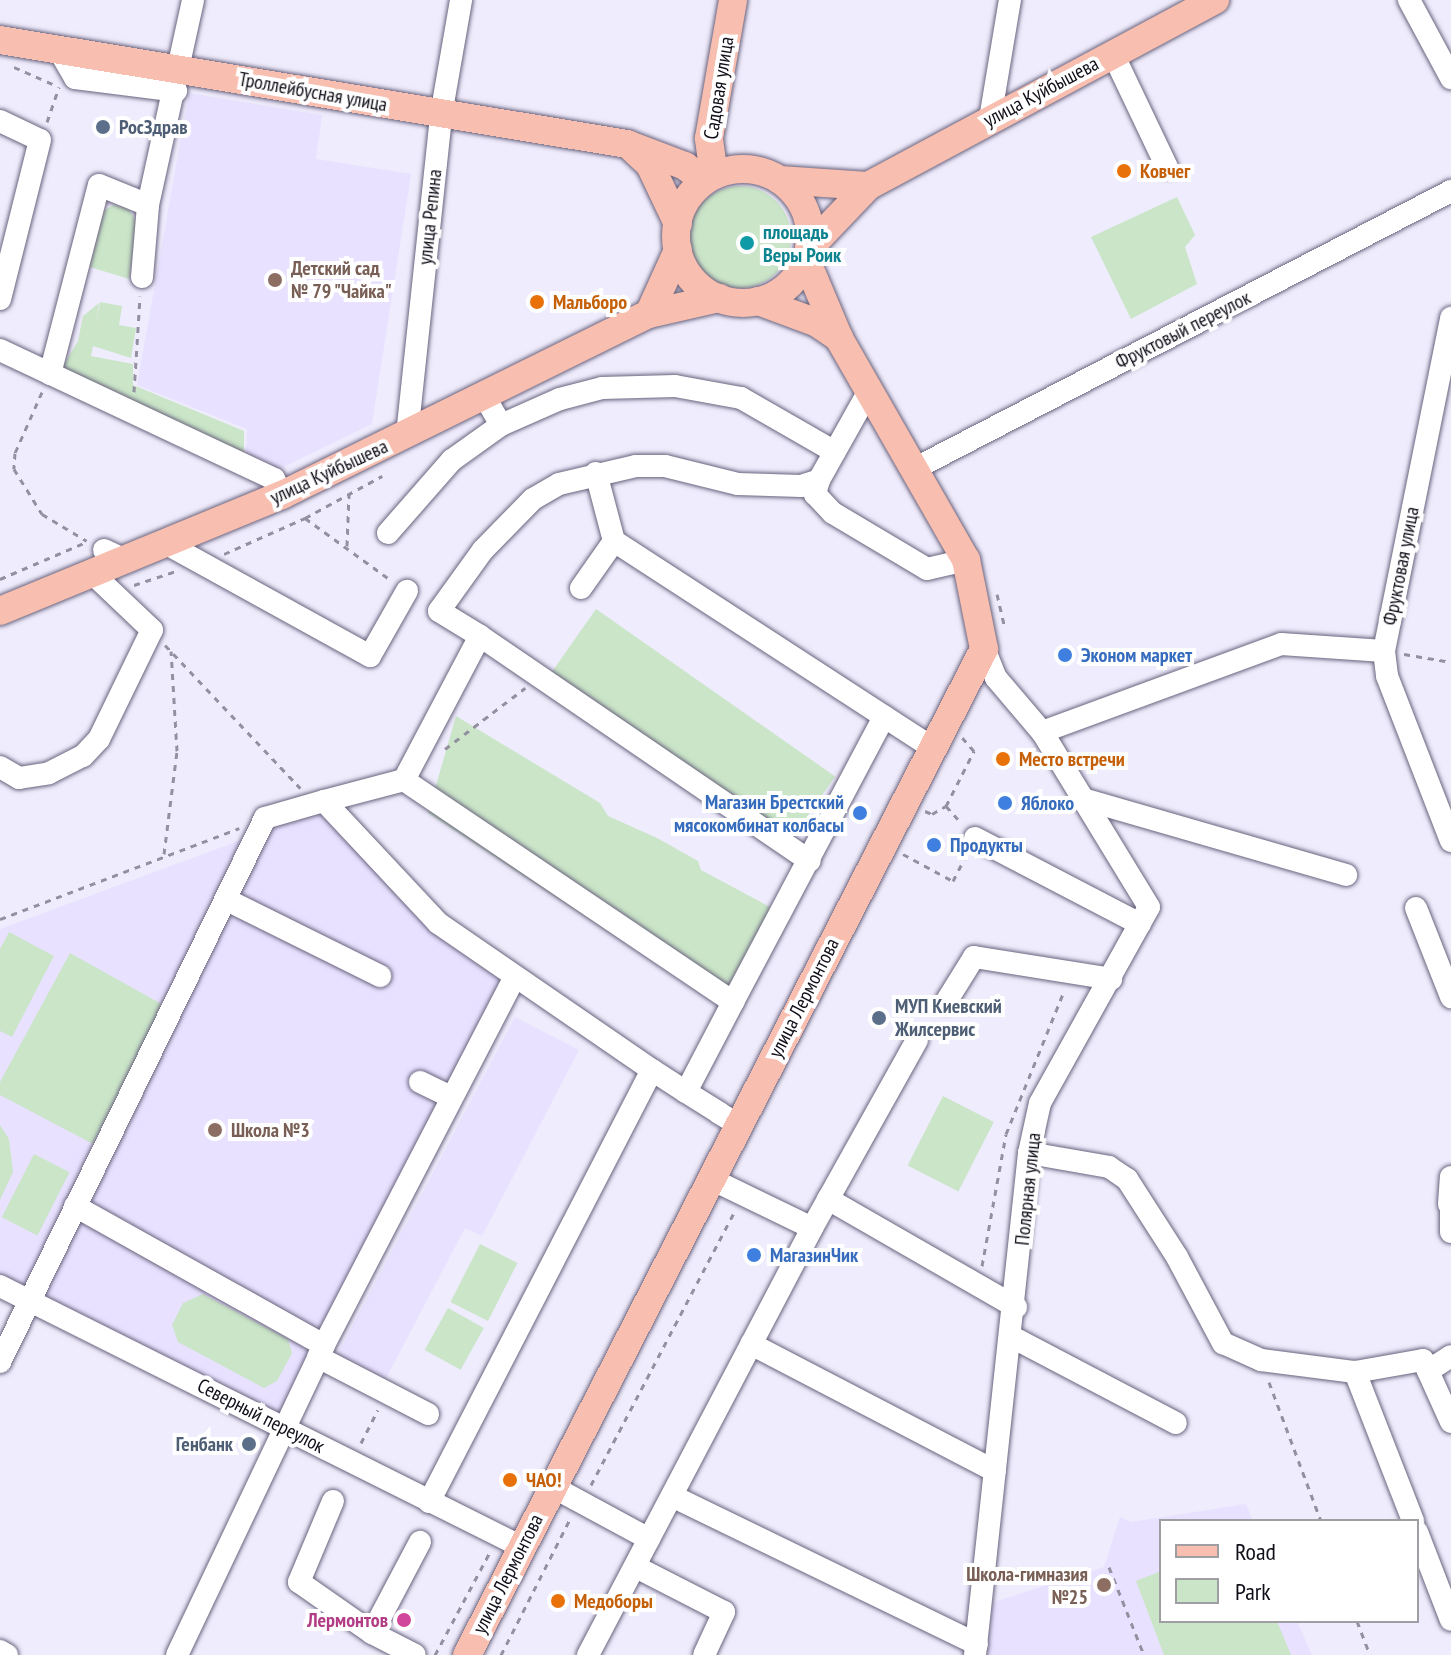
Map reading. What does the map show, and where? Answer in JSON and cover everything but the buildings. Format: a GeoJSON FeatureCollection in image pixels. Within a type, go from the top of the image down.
{"type":"FeatureCollection","features":[{"type":"Feature","properties":{"kind":"main road","name":"Садовая улица"},"geometry":{"type":"LineString","coordinates":[[709,178],[709,138],[733,0]]}},
{"type":"Feature","properties":{"kind":"main road","name":"улица Куйбышева"},"geometry":{"type":"LineString","coordinates":[[807,254],[868,186],[1215,0]]}},
{"type":"Feature","properties":{"kind":"main road","name":"Троллейбусная улица"},"geometry":{"type":"LineString","coordinates":[[0,40],[179,80],[441,115],[627,144],[709,178]]}},
{"type":"Feature","properties":{"kind":"main road"},"geometry":{"type":"LineString","coordinates":[[627,144],[650,165],[678,237],[688,274],[719,298],[758,301],[817,323],[839,338]]}},
{"type":"Feature","properties":{"kind":"main road"},"geometry":{"type":"LineString","coordinates":[[649,314],[678,237],[687,200],[709,178],[742,169],[780,180],[868,186]]}},
{"type":"Feature","properties":{"kind":"main road"},"geometry":{"type":"LineString","coordinates":[[780,180],[805,210],[807,254],[839,338],[966,560],[984,649]]}},
{"type":"Feature","properties":{"kind":"main road"},"geometry":{"type":"LineString","coordinates":[[758,301],[782,291],[807,254]]}},
{"type":"Feature","properties":{"kind":"main road","name":"улица Куйбышева"},"geometry":{"type":"LineString","coordinates":[[0,611],[282,495],[649,314],[719,298]]}},
{"type":"Feature","properties":{"kind":"main road","name":"улица Лермонтова"},"geometry":{"type":"LineString","coordinates":[[467,1655],[511,1542],[553,1487],[984,649]]}},
{"type":"Feature","properties":{"kind":"street"},"geometry":{"type":"LineString","coordinates":[[142,277],[148,205],[179,80],[193,0]]}},
{"type":"Feature","properties":{"kind":"street","name":"улица Репина"},"geometry":{"type":"LineString","coordinates":[[407,435],[441,115],[461,0]]}},
{"type":"Feature","properties":{"kind":"street"},"geometry":{"type":"LineString","coordinates":[[990,119],[1010,0]]}},
{"type":"Feature","properties":{"kind":"street"},"geometry":{"type":"LineString","coordinates":[[1409,0],[1451,78]]}},
{"type":"Feature","properties":{"kind":"street"},"geometry":{"type":"LineString","coordinates":[[1113,54],[1167,167]]}},
{"type":"Feature","properties":{"kind":"street"},"geometry":{"type":"LineString","coordinates":[[0,121],[40,140],[0,299]]}},
{"type":"Feature","properties":{"kind":"street"},"geometry":{"type":"LineString","coordinates":[[50,374],[99,185],[148,205]]}},
{"type":"Feature","properties":{"kind":"street","name":"Фруктовый переулок"},"geometry":{"type":"LineString","coordinates":[[914,469],[1451,191]]}},
{"type":"Feature","properties":{"kind":"street","name":"Фруктовая улица"},"geometry":{"type":"LineString","coordinates":[[1042,732],[1281,644],[1384,651],[1451,318]]}},
{"type":"Feature","properties":{"kind":"street"},"geometry":{"type":"LineString","coordinates":[[0,350],[274,479],[282,495]]}},
{"type":"Feature","properties":{"kind":"street"},"geometry":{"type":"LineString","coordinates":[[388,533],[452,460],[501,425],[560,399],[602,388],[689,387],[741,398],[835,452]]}},
{"type":"Feature","properties":{"kind":"street"},"geometry":{"type":"LineString","coordinates":[[869,391],[819,480],[815,494],[833,513],[927,569],[966,560]]}},
{"type":"Feature","properties":{"kind":"street"},"geometry":{"type":"LineString","coordinates":[[484,396],[501,425]]}},
{"type":"Feature","properties":{"kind":"street"},"geometry":{"type":"LineString","coordinates":[[810,861],[540,676],[439,611],[483,550],[533,499],[559,484],[596,473],[665,466],[738,484],[801,486],[819,480]]}},
{"type":"Feature","properties":{"kind":"street"},"geometry":{"type":"LineString","coordinates":[[596,473],[614,541],[933,748]]}},
{"type":"Feature","properties":{"kind":"street"},"geometry":{"type":"LineString","coordinates":[[581,588],[614,541]]}},
{"type":"Feature","properties":{"kind":"street"},"geometry":{"type":"LineString","coordinates":[[167,544],[370,656],[407,591]]}},
{"type":"Feature","properties":{"kind":"street"},"geometry":{"type":"LineString","coordinates":[[0,767],[19,778],[49,773],[83,756],[99,739],[152,630],[108,569]]}},
{"type":"Feature","properties":{"kind":"street"},"geometry":{"type":"LineString","coordinates":[[0,1362],[265,818],[404,780],[480,636]]}},
{"type":"Feature","properties":{"kind":"street"},"geometry":{"type":"LineString","coordinates":[[975,838],[1140,924],[1149,907],[1042,732],[996,678],[984,649]]}},
{"type":"Feature","properties":{"kind":"street"},"geometry":{"type":"LineString","coordinates":[[1384,651],[1387,676],[1451,841]]}},
{"type":"Feature","properties":{"kind":"street"},"geometry":{"type":"LineString","coordinates":[[686,1092],[884,717]]}},
{"type":"Feature","properties":{"kind":"street"},"geometry":{"type":"LineString","coordinates":[[404,780],[733,1002]]}},
{"type":"Feature","properties":{"kind":"street"},"geometry":{"type":"LineString","coordinates":[[1083,799],[1346,875]]}},
{"type":"Feature","properties":{"kind":"street"},"geometry":{"type":"LineString","coordinates":[[320,803],[438,923],[514,978],[739,1125]]}},
{"type":"Feature","properties":{"kind":"street"},"geometry":{"type":"LineString","coordinates":[[227,900],[380,976]]}},
{"type":"Feature","properties":{"kind":"street"},"geometry":{"type":"LineString","coordinates":[[1416,908],[1451,997]]}},
{"type":"Feature","properties":{"kind":"street","name":"Полярная улица"},"geometry":{"type":"LineString","coordinates":[[976,1649],[1016,1307],[1029,1153],[1040,1103],[1140,924]]}},
{"type":"Feature","properties":{"kind":"street"},"geometry":{"type":"LineString","coordinates":[[946,1002],[974,957],[1111,979]]}},
{"type":"Feature","properties":{"kind":"street"},"geometry":{"type":"LineString","coordinates":[[177,1655],[321,1351],[514,978]]}},
{"type":"Feature","properties":{"kind":"street"},"geometry":{"type":"LineString","coordinates":[[588,1655],[812,1228],[917,1040]]}},
{"type":"Feature","properties":{"kind":"street"},"geometry":{"type":"LineString","coordinates":[[429,1502],[652,1070]]}},
{"type":"Feature","properties":{"kind":"street"},"geometry":{"type":"LineString","coordinates":[[420,1082],[451,1097]]}},
{"type":"Feature","properties":{"kind":"street"},"geometry":{"type":"LineString","coordinates":[[1029,1153],[1119,1171],[1177,1257],[1223,1343],[1261,1360],[1355,1372],[1423,1360],[1451,1422]]}},
{"type":"Feature","properties":{"kind":"street"},"geometry":{"type":"LineString","coordinates":[[1451,1177],[1451,1232]]}},
{"type":"Feature","properties":{"kind":"street"},"geometry":{"type":"LineString","coordinates":[[711,1179],[812,1228]]}},
{"type":"Feature","properties":{"kind":"street"},"geometry":{"type":"LineString","coordinates":[[828,1199],[1016,1307]]}},
{"type":"Feature","properties":{"kind":"street"},"geometry":{"type":"LineString","coordinates":[[75,1206],[387,1393],[428,1414]]}},
{"type":"Feature","properties":{"kind":"street","name":"Северный переулок"},"geometry":{"type":"LineString","coordinates":[[0,1286],[511,1542]]}},
{"type":"Feature","properties":{"kind":"street"},"geometry":{"type":"LineString","coordinates":[[1012,1337],[1176,1423]]}},
{"type":"Feature","properties":{"kind":"street"},"geometry":{"type":"LineString","coordinates":[[751,1344],[995,1471]]}},
{"type":"Feature","properties":{"kind":"street"},"geometry":{"type":"LineString","coordinates":[[1428,1371],[1451,1356]]}},
{"type":"Feature","properties":{"kind":"street"},"geometry":{"type":"LineString","coordinates":[[1355,1372],[1412,1519]]}},
{"type":"Feature","properties":{"kind":"street"},"geometry":{"type":"LineString","coordinates":[[553,1487],[649,1539]]}},
{"type":"Feature","properties":{"kind":"street"},"geometry":{"type":"LineString","coordinates":[[672,1496],[976,1649]]}},
{"type":"Feature","properties":{"kind":"street"},"geometry":{"type":"LineString","coordinates":[[333,1501],[299,1582],[372,1633],[415,1655]]}},
{"type":"Feature","properties":{"kind":"street"},"geometry":{"type":"LineString","coordinates":[[1419,1537],[1451,1620]]}},
{"type":"Feature","properties":{"kind":"street"},"geometry":{"type":"LineString","coordinates":[[372,1633],[420,1542]]}},
{"type":"Feature","properties":{"kind":"street"},"geometry":{"type":"LineString","coordinates":[[636,1567],[724,1612],[704,1655]]}},
{"type":"Feature","properties":{"kind":"street"},"geometry":{"type":"LineString","coordinates":[[0,1651],[7,1655]]}},
{"type":"Feature","properties":{"kind":"path"},"geometry":{"type":"LineString","coordinates":[[40,140],[59,87]]}},
{"type":"Feature","properties":{"kind":"path"},"geometry":{"type":"LineString","coordinates":[[132,413],[142,277]]}},
{"type":"Feature","properties":{"kind":"path"},"geometry":{"type":"LineString","coordinates":[[0,579],[88,542],[42,514],[14,469],[15,453],[50,374]]}},
{"type":"Feature","properties":{"kind":"path"},"geometry":{"type":"LineString","coordinates":[[108,569],[202,563],[305,518],[382,476]]}},
{"type":"Feature","properties":{"kind":"path"},"geometry":{"type":"LineString","coordinates":[[347,548],[349,494]]}},
{"type":"Feature","properties":{"kind":"path"},"geometry":{"type":"LineString","coordinates":[[305,518],[407,591]]}},
{"type":"Feature","properties":{"kind":"path"},"geometry":{"type":"LineString","coordinates":[[152,630],[320,803]]}},
{"type":"Feature","properties":{"kind":"path"},"geometry":{"type":"LineString","coordinates":[[164,856],[177,751],[171,651]]}},
{"type":"Feature","properties":{"kind":"path"},"geometry":{"type":"LineString","coordinates":[[1384,651],[1451,662]]}},
{"type":"Feature","properties":{"kind":"path"},"geometry":{"type":"LineString","coordinates":[[441,752],[540,676]]}},
{"type":"Feature","properties":{"kind":"path"},"geometry":{"type":"LineString","coordinates":[[901,853],[953,881],[975,838],[946,806]]}},
{"type":"Feature","properties":{"kind":"path"},"geometry":{"type":"LineString","coordinates":[[0,919],[265,818]]}},
{"type":"Feature","properties":{"kind":"path"},"geometry":{"type":"LineString","coordinates":[[1261,1360],[1320,1519]]}},
{"type":"Feature","properties":{"kind":"path"},"geometry":{"type":"LineString","coordinates":[[354,1457],[387,1393]]}},
{"type":"Feature","properties":{"kind":"path"},"geometry":{"type":"LineString","coordinates":[[435,1655],[511,1542]]}},
{"type":"Feature","properties":{"kind":"path"},"geometry":{"type":"LineString","coordinates":[[1109,1567],[1144,1655]]}},
{"type":"Feature","properties":{"kind":"path"},"geometry":{"type":"LineString","coordinates":[[1358,1623],[1370,1655]]}},
{"type":"Feature","properties":{"kind":"shaded area","name":"Детский сад № 79 \"Чайка\""},"geometry":{"type":"Polygon","coordinates":[[[189,93],[322,115],[316,159],[411,174],[372,424],[275,471],[246,456],[247,429],[137,385],[189,93]]]}},
{"type":"Feature","properties":{"kind":"shaded area","name":"Школа №3"},"geometry":{"type":"Polygon","coordinates":[[[322,810],[438,936],[505,984],[280,1415],[0,1275],[0,929],[322,810]]]}},
{"type":"Feature","properties":{"kind":"shaded area"},"geometry":{"type":"Polygon","coordinates":[[[515,1017],[579,1050],[482,1236],[465,1228],[383,1384],[335,1359],[515,1017]]]}},
{"type":"Feature","properties":{"kind":"shaded area","name":"Школа-гимназия №25"},"geometry":{"type":"Polygon","coordinates":[[[1246,1504],[1252,1519],[1159,1519],[1159,1623],[1298,1623],[1312,1655],[985,1655],[991,1603],[1104,1567],[1120,1517],[1131,1522],[1246,1504]]]}},
{"type":"Feature","properties":{"kind":"green space"},"geometry":{"type":"Polygon","coordinates":[[[740,186],[759,190],[776,201],[787,218],[791,237],[787,256],[776,273],[759,284],[740,288],[721,284],[704,273],[693,256],[689,237],[693,218],[704,201],[721,190],[740,186]]]}},
{"type":"Feature","properties":{"kind":"green space"},"geometry":{"type":"Polygon","coordinates":[[[1177,197],[1195,235],[1185,247],[1197,284],[1131,319],[1091,237],[1177,197]]]}},
{"type":"Feature","properties":{"kind":"green space"},"geometry":{"type":"Polygon","coordinates":[[[113,205],[128,208],[138,224],[129,279],[90,267],[102,212],[113,205]]]}},
{"type":"Feature","properties":{"kind":"green space"},"geometry":{"type":"Polygon","coordinates":[[[100,302],[122,306],[119,325],[136,328],[131,358],[93,346],[91,356],[133,364],[133,385],[244,431],[244,456],[61,369],[78,341],[83,316],[99,303],[96,325],[100,302]]]}},
{"type":"Feature","properties":{"kind":"green space"},"geometry":{"type":"Polygon","coordinates":[[[596,609],[835,776],[781,854],[542,687],[596,609]]]}},
{"type":"Feature","properties":{"kind":"green space"},"geometry":{"type":"Polygon","coordinates":[[[456,716],[600,803],[608,816],[698,861],[701,870],[772,908],[721,1006],[428,813],[456,716]]]}},
{"type":"Feature","properties":{"kind":"green space"},"geometry":{"type":"Polygon","coordinates":[[[9,932],[54,956],[12,1037],[0,1031],[0,949],[9,932]]]}},
{"type":"Feature","properties":{"kind":"green space"},"geometry":{"type":"Polygon","coordinates":[[[70,953],[165,1006],[93,1144],[0,1095],[0,1082],[70,953]]]}},
{"type":"Feature","properties":{"kind":"green space"},"geometry":{"type":"Polygon","coordinates":[[[943,1096],[994,1122],[958,1191],[908,1165],[943,1096]]]}},
{"type":"Feature","properties":{"kind":"green space"},"geometry":{"type":"Polygon","coordinates":[[[0,1125],[9,1139],[13,1172],[0,1200],[0,1125]]]}},
{"type":"Feature","properties":{"kind":"green space"},"geometry":{"type":"Polygon","coordinates":[[[34,1154],[70,1172],[37,1235],[2,1217],[34,1154]]]}},
{"type":"Feature","properties":{"kind":"green space"},"geometry":{"type":"Polygon","coordinates":[[[480,1244],[517,1263],[488,1321],[450,1302],[480,1244]]]}},
{"type":"Feature","properties":{"kind":"green space"},"geometry":{"type":"Polygon","coordinates":[[[203,1294],[288,1339],[292,1353],[277,1381],[264,1388],[178,1342],[172,1325],[183,1303],[203,1294]]]}},
{"type":"Feature","properties":{"kind":"green space"},"geometry":{"type":"Polygon","coordinates":[[[448,1308],[484,1328],[461,1370],[425,1350],[448,1308]]]}},
{"type":"Feature","properties":{"kind":"green space"},"geometry":{"type":"Polygon","coordinates":[[[1159,1572],[1159,1623],[1278,1623],[1291,1655],[1164,1655],[1136,1581],[1159,1572]]]}},
{"type":"Feature","properties":{"kind":"place","name":"РосЗдрав"},"geometry":{"type":"Point","coordinates":[103,127]}},
{"type":"Feature","properties":{"kind":"place","name":"Ковчег"},"geometry":{"type":"Point","coordinates":[1124,171]}},
{"type":"Feature","properties":{"kind":"place","name":"площадь Веры Роик"},"geometry":{"type":"Point","coordinates":[747,243]}},
{"type":"Feature","properties":{"kind":"place","name":"Детский сад № 79 \"Чайка\""},"geometry":{"type":"Point","coordinates":[275,280]}},
{"type":"Feature","properties":{"kind":"place","name":"Мальборо"},"geometry":{"type":"Point","coordinates":[537,302]}},
{"type":"Feature","properties":{"kind":"place","name":"Эконом маркет"},"geometry":{"type":"Point","coordinates":[1065,655]}},
{"type":"Feature","properties":{"kind":"place","name":"Место встречи"},"geometry":{"type":"Point","coordinates":[1003,759]}},
{"type":"Feature","properties":{"kind":"place","name":"Яблоко"},"geometry":{"type":"Point","coordinates":[1005,803]}},
{"type":"Feature","properties":{"kind":"place","name":"Магазин Брестский мясокомбинат колбасы"},"geometry":{"type":"Point","coordinates":[860,813]}},
{"type":"Feature","properties":{"kind":"place","name":"Продукты"},"geometry":{"type":"Point","coordinates":[934,845]}},
{"type":"Feature","properties":{"kind":"place","name":"МУП Киевский Жилсервис"},"geometry":{"type":"Point","coordinates":[879,1018]}},
{"type":"Feature","properties":{"kind":"place","name":"Школа №3"},"geometry":{"type":"Point","coordinates":[215,1130]}},
{"type":"Feature","properties":{"kind":"place","name":"МагазинЧик"},"geometry":{"type":"Point","coordinates":[754,1255]}},
{"type":"Feature","properties":{"kind":"place","name":"Генбанк"},"geometry":{"type":"Point","coordinates":[249,1444]}},
{"type":"Feature","properties":{"kind":"place","name":"ЧАО!"},"geometry":{"type":"Point","coordinates":[510,1480]}},
{"type":"Feature","properties":{"kind":"place","name":"Школа-гимназия №25"},"geometry":{"type":"Point","coordinates":[1104,1585]}},
{"type":"Feature","properties":{"kind":"place","name":"Медоборы"},"geometry":{"type":"Point","coordinates":[558,1601]}},
{"type":"Feature","properties":{"kind":"place","name":"Лермонтов"},"geometry":{"type":"Point","coordinates":[404,1620]}}]}
